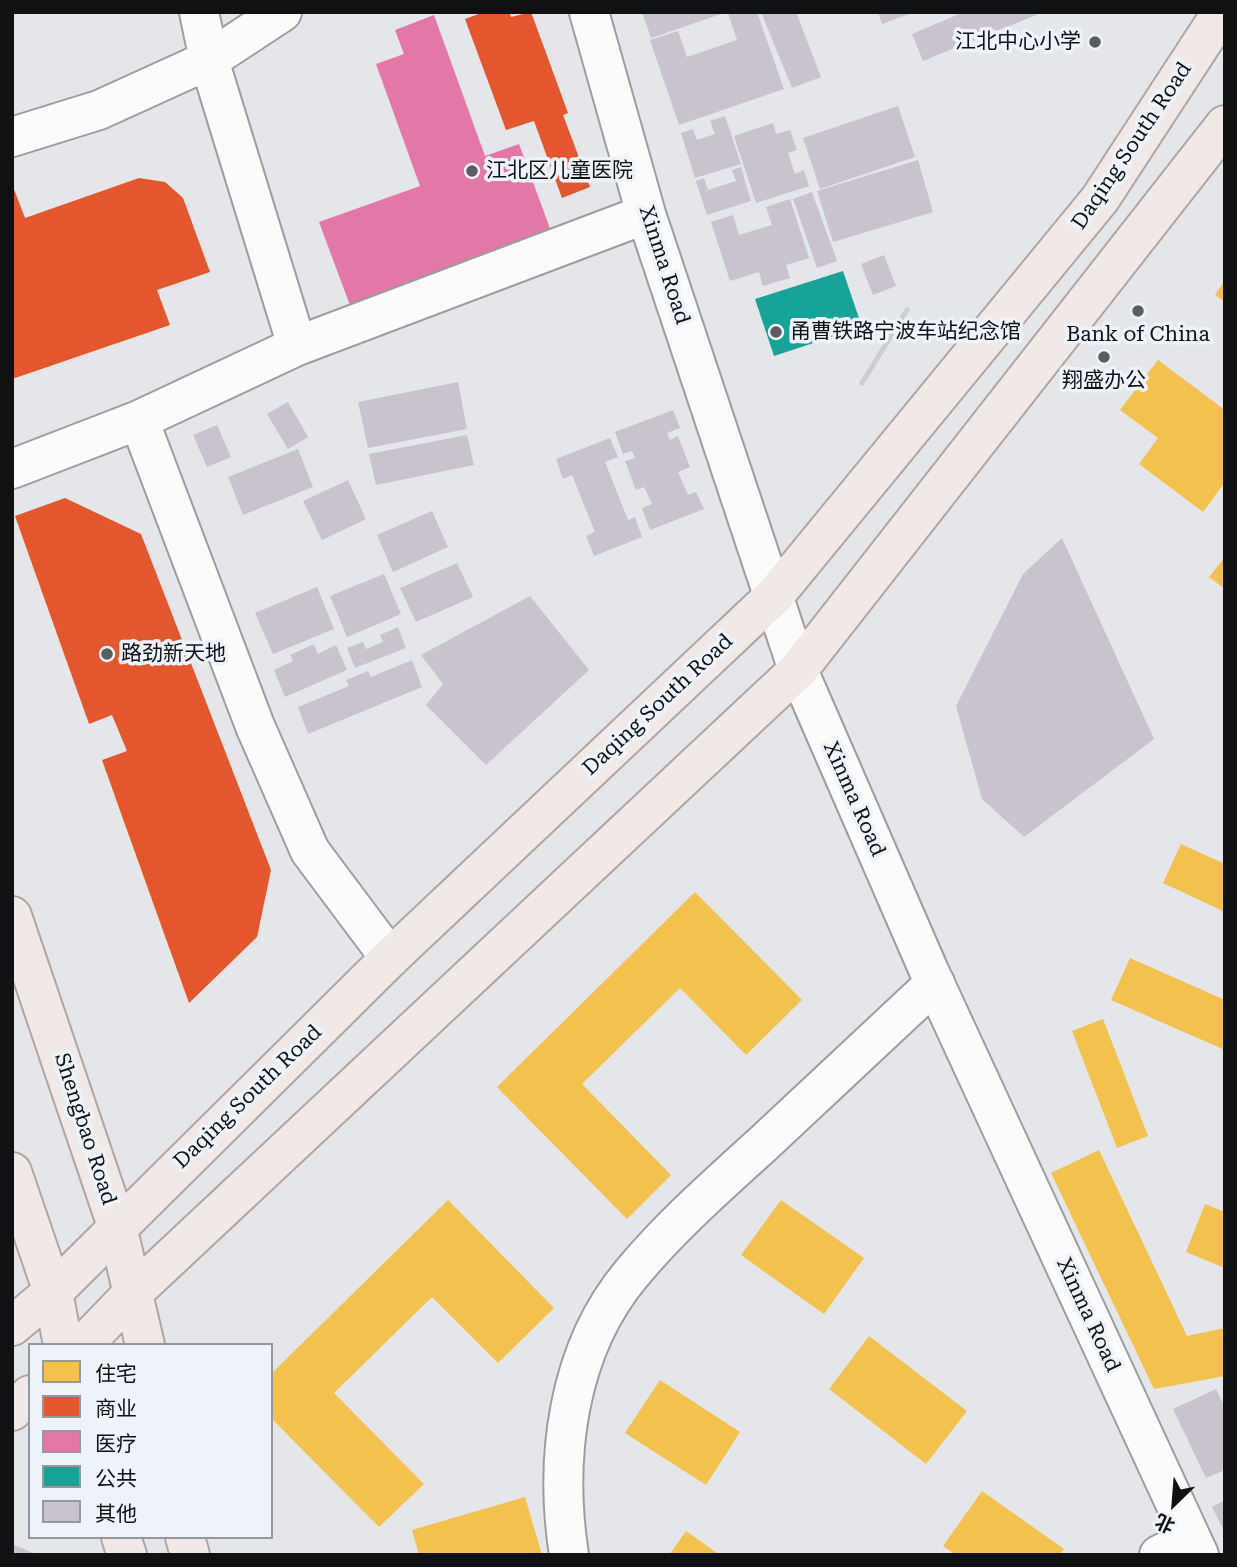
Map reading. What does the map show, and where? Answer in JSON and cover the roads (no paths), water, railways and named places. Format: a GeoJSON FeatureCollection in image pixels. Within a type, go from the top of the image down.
{"type":"FeatureCollection","features":[{"type":"Feature","properties":{"kind":"main road","name":"Daqing South Road"},"geometry":{"type":"LineString","coordinates":[[12,1326],[53,1292],[390,958],[775,595],[1100,199],[1222,12]]}},
{"type":"Feature","properties":{"kind":"main road"},"geometry":{"type":"LineString","coordinates":[[85,1343],[134,1292],[798,670],[1225,125]]}},
{"type":"Feature","properties":{"kind":"main road","name":"Shengbao Road"},"geometry":{"type":"LineString","coordinates":[[12,916],[117,1226],[145,1343]]}},
{"type":"Feature","properties":{"kind":"main road"},"geometry":{"type":"LineString","coordinates":[[12,1172],[53,1292],[63,1343]]}},
{"type":"Feature","properties":{"kind":"main road"},"geometry":{"type":"LineString","coordinates":[[12,1411],[28,1397]]}},
{"type":"Feature","properties":{"kind":"street"},"geometry":{"type":"LineString","coordinates":[[199,12],[209,60],[297,346]]}},
{"type":"Feature","properties":{"kind":"street"},"geometry":{"type":"LineString","coordinates":[[12,137],[99,110],[209,60],[282,12]]}},
{"type":"Feature","properties":{"kind":"street","name":"Xinma Road"},"geometry":{"type":"LineString","coordinates":[[589,12],[646,214],[798,670],[1183,1549]]}},
{"type":"Feature","properties":{"kind":"street"},"geometry":{"type":"LineString","coordinates":[[12,469],[139,420],[297,346],[646,214]]}},
{"type":"Feature","properties":{"kind":"street"},"geometry":{"type":"LineString","coordinates":[[139,420],[255,726],[310,851],[390,958]]}},
{"type":"Feature","properties":{"kind":"street"},"geometry":{"type":"LineString","coordinates":[[569,1555],[562,1488],[572,1394],[586,1352],[606,1311],[631,1274],[707,1195],[935,983]]}},
{"type":"Feature","properties":{"kind":"railway"},"geometry":{"type":"LineString","coordinates":[[862,383],[907,310]]}},
{"type":"Feature","properties":{"kind":"place","name":"江北中心小学"},"geometry":{"type":"Point","coordinates":[1095,42]}},
{"type":"Feature","properties":{"kind":"place","name":"江北区儿童医院"},"geometry":{"type":"Point","coordinates":[472,171]}},
{"type":"Feature","properties":{"kind":"place","name":"Bank of China"},"geometry":{"type":"Point","coordinates":[1138,311]}},
{"type":"Feature","properties":{"kind":"place","name":"甬曹铁路宁波车站纪念馆"},"geometry":{"type":"Point","coordinates":[776,332]}},
{"type":"Feature","properties":{"kind":"place","name":"翔盛办公"},"geometry":{"type":"Point","coordinates":[1104,357]}},
{"type":"Feature","properties":{"kind":"place","name":"路劲新天地"},"geometry":{"type":"Point","coordinates":[107,654]}}]}
